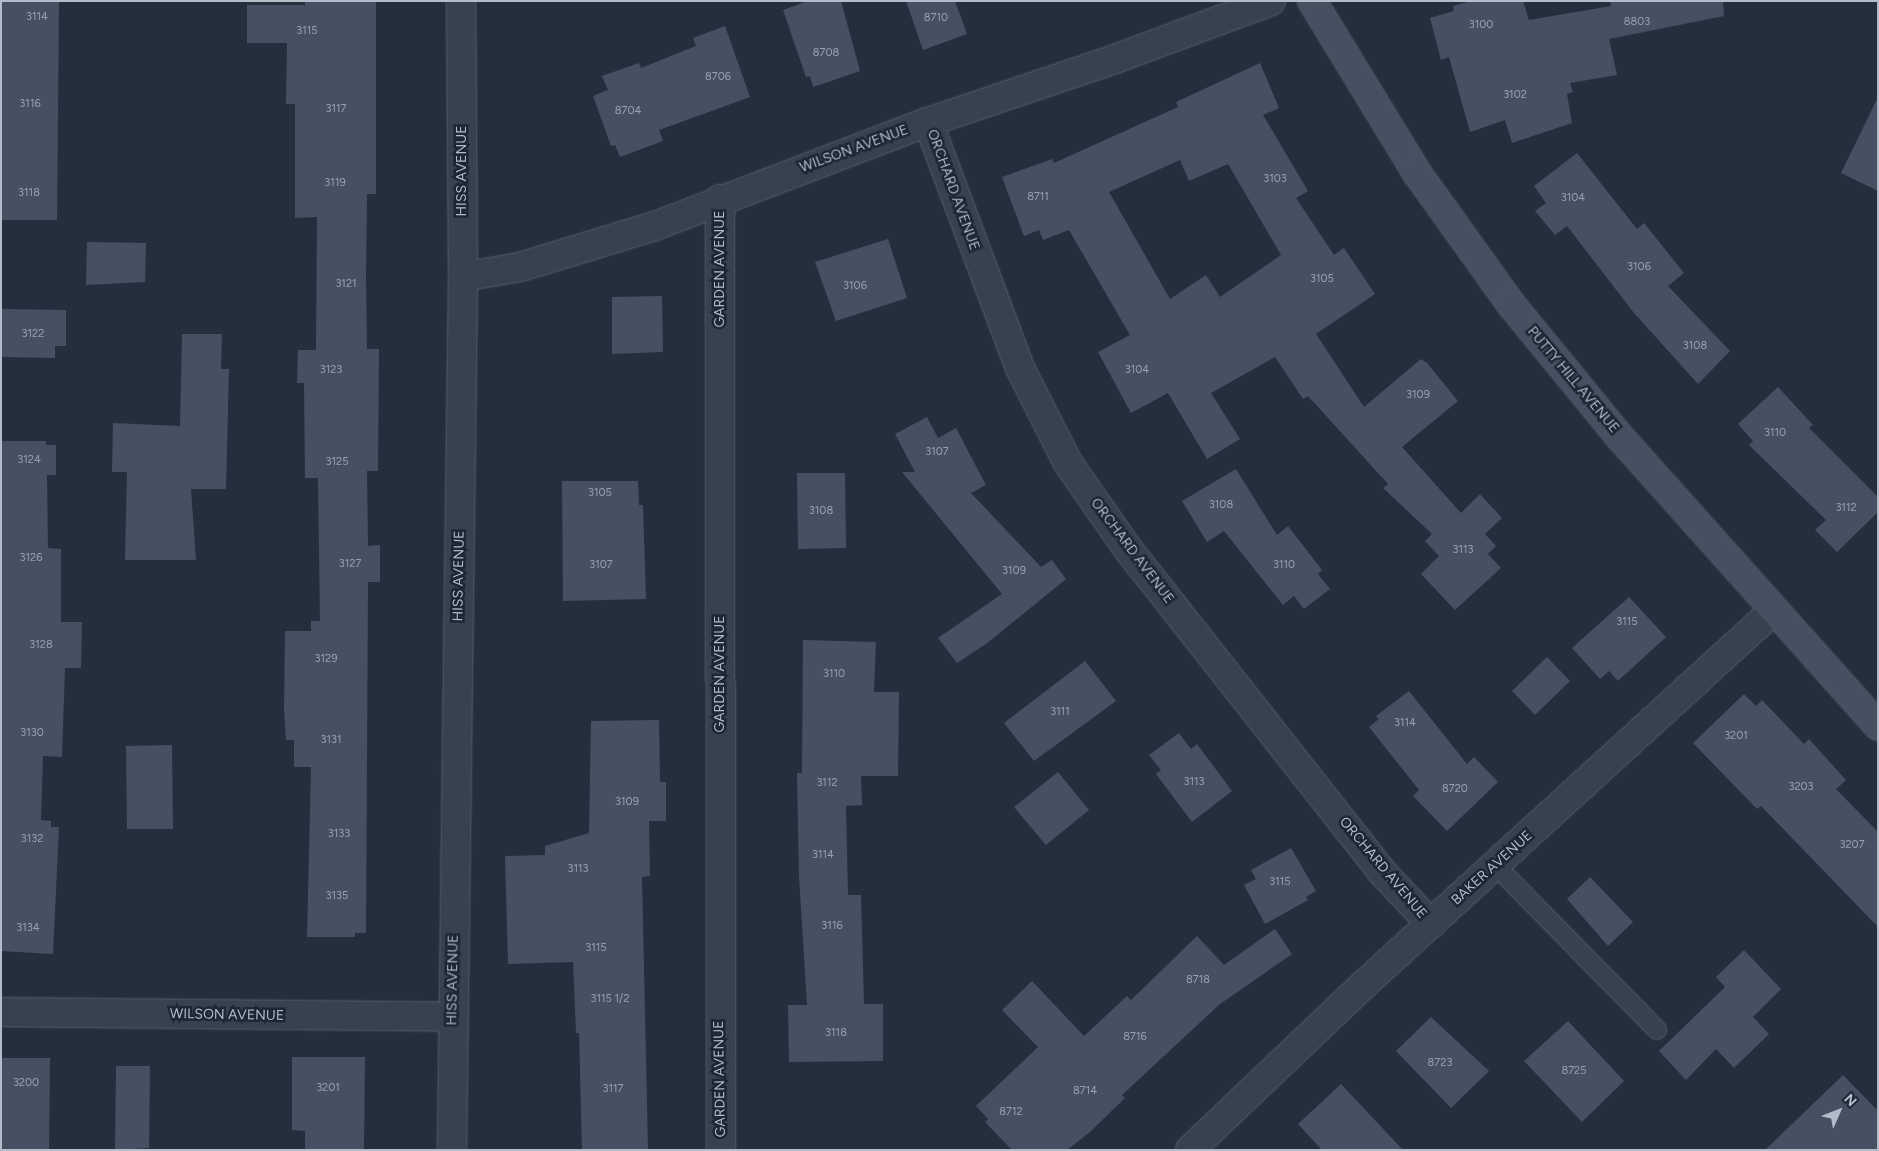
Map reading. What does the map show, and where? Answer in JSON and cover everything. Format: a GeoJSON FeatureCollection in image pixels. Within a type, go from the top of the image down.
{"type":"FeatureCollection","features":[{"type":"Feature","properties":{"kind":"main road","name":"PUTTY HILL AVENUE"},"geometry":{"type":"LineString","coordinates":[[1312,1],[1416,173],[1510,303],[1619,436],[1878,726]]}},
{"type":"Feature","properties":{"kind":"street","name":"HISS AVENUE"},"geometry":{"type":"LineString","coordinates":[[452,1150],[452,1017],[463,277],[462,1]]}},
{"type":"Feature","properties":{"kind":"street","name":"WILSON AVENUE"},"geometry":{"type":"LineString","coordinates":[[463,277],[538,262],[655,226],[720,199],[928,122],[1115,59],[1271,1]]}},
{"type":"Feature","properties":{"kind":"street","name":"ORCHARD AVENUE"},"geometry":{"type":"LineString","coordinates":[[928,122],[1020,368],[1068,463],[1140,564],[1383,873],[1431,924]]}},
{"type":"Feature","properties":{"kind":"street","name":"GARDEN AVENUE"},"geometry":{"type":"LineString","coordinates":[[720,199],[721,1150]]}},
{"type":"Feature","properties":{"kind":"street","name":"BAKER AVENUE"},"geometry":{"type":"LineString","coordinates":[[1190,1150],[1431,924],[1774,610]]}},
{"type":"Feature","properties":{"kind":"street","name":"WILSON AVENUE"},"geometry":{"type":"LineString","coordinates":[[1,1012],[452,1017]]}},
{"type":"Feature","properties":{"kind":"lane"},"geometry":{"type":"LineString","coordinates":[[1495,865],[1656,1030]]}},
{"type":"Feature","properties":{"kind":"building"},"geometry":{"type":"Polygon","coordinates":[[[1,1],[59,1],[57,220],[1,220],[1,1]]]}},
{"type":"Feature","properties":{"kind":"building"},"geometry":{"type":"Polygon","coordinates":[[[305,1],[376,1],[376,194],[367,194],[366,278],[367,349],[379,349],[378,471],[367,471],[368,546],[380,545],[380,582],[368,582],[366,933],[355,933],[355,937],[307,937],[311,767],[294,767],[294,740],[286,740],[284,711],[285,631],[311,631],[311,621],[320,621],[318,478],[305,478],[304,383],[297,383],[298,350],[316,350],[317,217],[295,218],[295,104],[286,104],[287,43],[247,43],[247,5],[305,5],[305,1]]]}},
{"type":"Feature","properties":{"kind":"building"},"geometry":{"type":"Polygon","coordinates":[[[808,1],[841,1],[860,71],[813,87],[810,76],[806,77],[783,10],[808,1]]]}},
{"type":"Feature","properties":{"kind":"building"},"geometry":{"type":"Polygon","coordinates":[[[906,1],[955,1],[967,34],[923,50],[906,1]]]}},
{"type":"Feature","properties":{"kind":"building"},"geometry":{"type":"Polygon","coordinates":[[[1471,1],[1523,1],[1529,20],[1611,6],[1610,1],[1723,1],[1724,16],[1609,39],[1617,75],[1570,83],[1573,92],[1567,94],[1572,123],[1512,143],[1505,120],[1470,132],[1449,57],[1441,60],[1430,18],[1454,11],[1453,6],[1471,1]]]}},
{"type":"Feature","properties":{"kind":"building"},"geometry":{"type":"Polygon","coordinates":[[[725,26],[750,97],[659,130],[663,141],[620,157],[615,145],[611,146],[593,96],[608,90],[602,76],[639,63],[641,68],[696,46],[693,38],[725,26]]]}},
{"type":"Feature","properties":{"kind":"building"},"geometry":{"type":"Polygon","coordinates":[[[1260,63],[1279,108],[1263,115],[1308,191],[1296,198],[1334,255],[1344,248],[1375,294],[1316,334],[1364,407],[1421,359],[1427,363],[1458,401],[1402,447],[1461,513],[1480,494],[1502,518],[1485,534],[1496,546],[1488,554],[1501,568],[1455,610],[1421,574],[1439,556],[1425,541],[1432,534],[1383,488],[1388,484],[1308,396],[1303,399],[1275,357],[1211,393],[1240,439],[1207,459],[1168,393],[1131,413],[1098,352],[1130,335],[1069,230],[1043,240],[1039,230],[1024,236],[1002,177],[1052,159],[1054,163],[1178,107],[1176,102],[1260,63]],[[1180,160],[1109,192],[1170,299],[1206,275],[1220,297],[1281,255],[1228,164],[1189,181],[1180,160]]]}},
{"type":"Feature","properties":{"kind":"building"},"geometry":{"type":"Polygon","coordinates":[[[1878,97],[1878,191],[1841,173],[1878,97]]]}},
{"type":"Feature","properties":{"kind":"building"},"geometry":{"type":"Polygon","coordinates":[[[1577,153],[1637,229],[1644,223],[1684,273],[1668,286],[1730,351],[1698,384],[1634,313],[1567,226],[1555,235],[1535,211],[1546,203],[1534,186],[1577,153]]]}},
{"type":"Feature","properties":{"kind":"building"},"geometry":{"type":"Polygon","coordinates":[[[888,239],[907,298],[836,321],[815,262],[888,239]]]}},
{"type":"Feature","properties":{"kind":"building"},"geometry":{"type":"Polygon","coordinates":[[[87,242],[146,243],[145,282],[86,285],[87,242]]]}},
{"type":"Feature","properties":{"kind":"building"},"geometry":{"type":"Polygon","coordinates":[[[662,296],[663,352],[612,354],[612,297],[662,296]]]}},
{"type":"Feature","properties":{"kind":"building"},"geometry":{"type":"Polygon","coordinates":[[[1,309],[66,310],[66,346],[55,346],[55,358],[1,357],[1,309]]]}},
{"type":"Feature","properties":{"kind":"building"},"geometry":{"type":"Polygon","coordinates":[[[182,334],[222,334],[221,369],[229,369],[226,489],[191,489],[196,560],[125,560],[127,472],[112,472],[113,423],[180,426],[182,334]]]}},
{"type":"Feature","properties":{"kind":"building"},"geometry":{"type":"Polygon","coordinates":[[[1778,387],[1813,425],[1809,428],[1878,497],[1878,512],[1837,552],[1815,530],[1826,520],[1749,445],[1753,441],[1738,424],[1778,387]]]}},
{"type":"Feature","properties":{"kind":"building"},"geometry":{"type":"Polygon","coordinates":[[[927,417],[938,438],[956,428],[986,485],[971,493],[1041,567],[1052,560],[1066,579],[986,644],[957,663],[938,638],[1002,594],[902,472],[915,472],[895,434],[927,417]]]}},
{"type":"Feature","properties":{"kind":"building"},"geometry":{"type":"Polygon","coordinates":[[[1,441],[46,441],[46,445],[56,445],[56,475],[47,475],[48,548],[61,549],[61,622],[82,622],[81,668],[65,668],[62,757],[43,756],[41,820],[51,821],[51,827],[59,827],[53,954],[1,951],[1,441]]]}},
{"type":"Feature","properties":{"kind":"building"},"geometry":{"type":"Polygon","coordinates":[[[1236,469],[1277,535],[1288,526],[1322,570],[1318,574],[1330,589],[1304,609],[1294,596],[1283,605],[1224,531],[1207,542],[1182,501],[1236,469]]]}},
{"type":"Feature","properties":{"kind":"building"},"geometry":{"type":"Polygon","coordinates":[[[797,473],[845,473],[846,548],[798,549],[797,473]]]}},
{"type":"Feature","properties":{"kind":"building"},"geometry":{"type":"Polygon","coordinates":[[[562,481],[638,481],[639,505],[643,505],[646,599],[563,601],[562,481]]]}},
{"type":"Feature","properties":{"kind":"building"},"geometry":{"type":"Polygon","coordinates":[[[1629,597],[1666,637],[1618,681],[1609,671],[1600,679],[1572,648],[1629,597]]]}},
{"type":"Feature","properties":{"kind":"building"},"geometry":{"type":"Polygon","coordinates":[[[803,640],[876,642],[874,692],[899,692],[898,776],[861,776],[862,805],[846,806],[848,895],[861,895],[864,1004],[883,1004],[883,1061],[789,1062],[788,1005],[807,1005],[799,877],[797,773],[802,773],[803,640]]]}},
{"type":"Feature","properties":{"kind":"building"},"geometry":{"type":"Polygon","coordinates":[[[1547,657],[1570,681],[1535,715],[1512,691],[1547,657]]]}},
{"type":"Feature","properties":{"kind":"building"},"geometry":{"type":"Polygon","coordinates":[[[1085,661],[1116,701],[1034,761],[1004,723],[1085,661]]]}},
{"type":"Feature","properties":{"kind":"building"},"geometry":{"type":"Polygon","coordinates":[[[1409,691],[1467,764],[1474,757],[1498,782],[1447,831],[1413,796],[1419,790],[1369,727],[1379,719],[1376,716],[1409,691]]]}},
{"type":"Feature","properties":{"kind":"building"},"geometry":{"type":"Polygon","coordinates":[[[1744,694],[1756,706],[1762,700],[1804,744],[1809,739],[1846,780],[1836,789],[1878,832],[1878,927],[1761,806],[1757,809],[1693,743],[1744,694]]]}},
{"type":"Feature","properties":{"kind":"building"},"geometry":{"type":"Polygon","coordinates":[[[659,720],[660,782],[666,782],[666,821],[649,821],[650,876],[642,877],[648,1150],[582,1150],[579,1033],[576,1033],[573,962],[508,964],[505,856],[545,855],[545,846],[589,833],[591,721],[659,720]]]}},
{"type":"Feature","properties":{"kind":"building"},"geometry":{"type":"Polygon","coordinates":[[[1179,733],[1191,749],[1197,744],[1232,791],[1192,822],[1156,774],[1161,770],[1149,755],[1179,733]]]}},
{"type":"Feature","properties":{"kind":"building"},"geometry":{"type":"Polygon","coordinates":[[[172,745],[173,829],[127,829],[126,746],[172,745]]]}},
{"type":"Feature","properties":{"kind":"building"},"geometry":{"type":"Polygon","coordinates":[[[1058,772],[1089,810],[1046,845],[1014,807],[1058,772]]]}},
{"type":"Feature","properties":{"kind":"building"},"geometry":{"type":"Polygon","coordinates":[[[1291,848],[1316,891],[1306,897],[1308,900],[1265,924],[1244,885],[1256,879],[1251,870],[1291,848]]]}},
{"type":"Feature","properties":{"kind":"building"},"geometry":{"type":"Polygon","coordinates":[[[1590,877],[1633,922],[1608,946],[1567,899],[1590,877]]]}},
{"type":"Feature","properties":{"kind":"building"},"geometry":{"type":"Polygon","coordinates":[[[1275,929],[1292,954],[1220,1004],[1122,1095],[1125,1098],[1090,1132],[1067,1150],[1012,1150],[985,1122],[988,1119],[976,1106],[1038,1047],[1002,1010],[1032,981],[1084,1036],[1127,996],[1131,1000],[1197,936],[1224,965],[1275,929]]]}},
{"type":"Feature","properties":{"kind":"building"},"geometry":{"type":"Polygon","coordinates":[[[1744,950],[1781,989],[1753,1017],[1769,1034],[1734,1068],[1716,1049],[1686,1080],[1659,1051],[1725,987],[1716,977],[1744,950]]]}},
{"type":"Feature","properties":{"kind":"building"},"geometry":{"type":"Polygon","coordinates":[[[1431,1017],[1489,1071],[1451,1108],[1396,1051],[1431,1017]]]}},
{"type":"Feature","properties":{"kind":"building"},"geometry":{"type":"Polygon","coordinates":[[[1568,1021],[1624,1081],[1582,1122],[1524,1061],[1568,1021]]]}},
{"type":"Feature","properties":{"kind":"building"},"geometry":{"type":"Polygon","coordinates":[[[292,1057],[365,1057],[364,1150],[305,1150],[305,1131],[292,1130],[292,1057]]]}},
{"type":"Feature","properties":{"kind":"building"},"geometry":{"type":"Polygon","coordinates":[[[1,1058],[50,1058],[49,1150],[1,1150],[1,1058]]]}},
{"type":"Feature","properties":{"kind":"building"},"geometry":{"type":"Polygon","coordinates":[[[116,1066],[150,1066],[149,1148],[115,1150],[116,1066]]]}},
{"type":"Feature","properties":{"kind":"building"},"geometry":{"type":"Polygon","coordinates":[[[1843,1075],[1878,1111],[1878,1150],[1765,1150],[1843,1075]]]}},
{"type":"Feature","properties":{"kind":"building"},"geometry":{"type":"Polygon","coordinates":[[[1341,1084],[1403,1150],[1322,1150],[1298,1124],[1341,1084]]]}}]}
